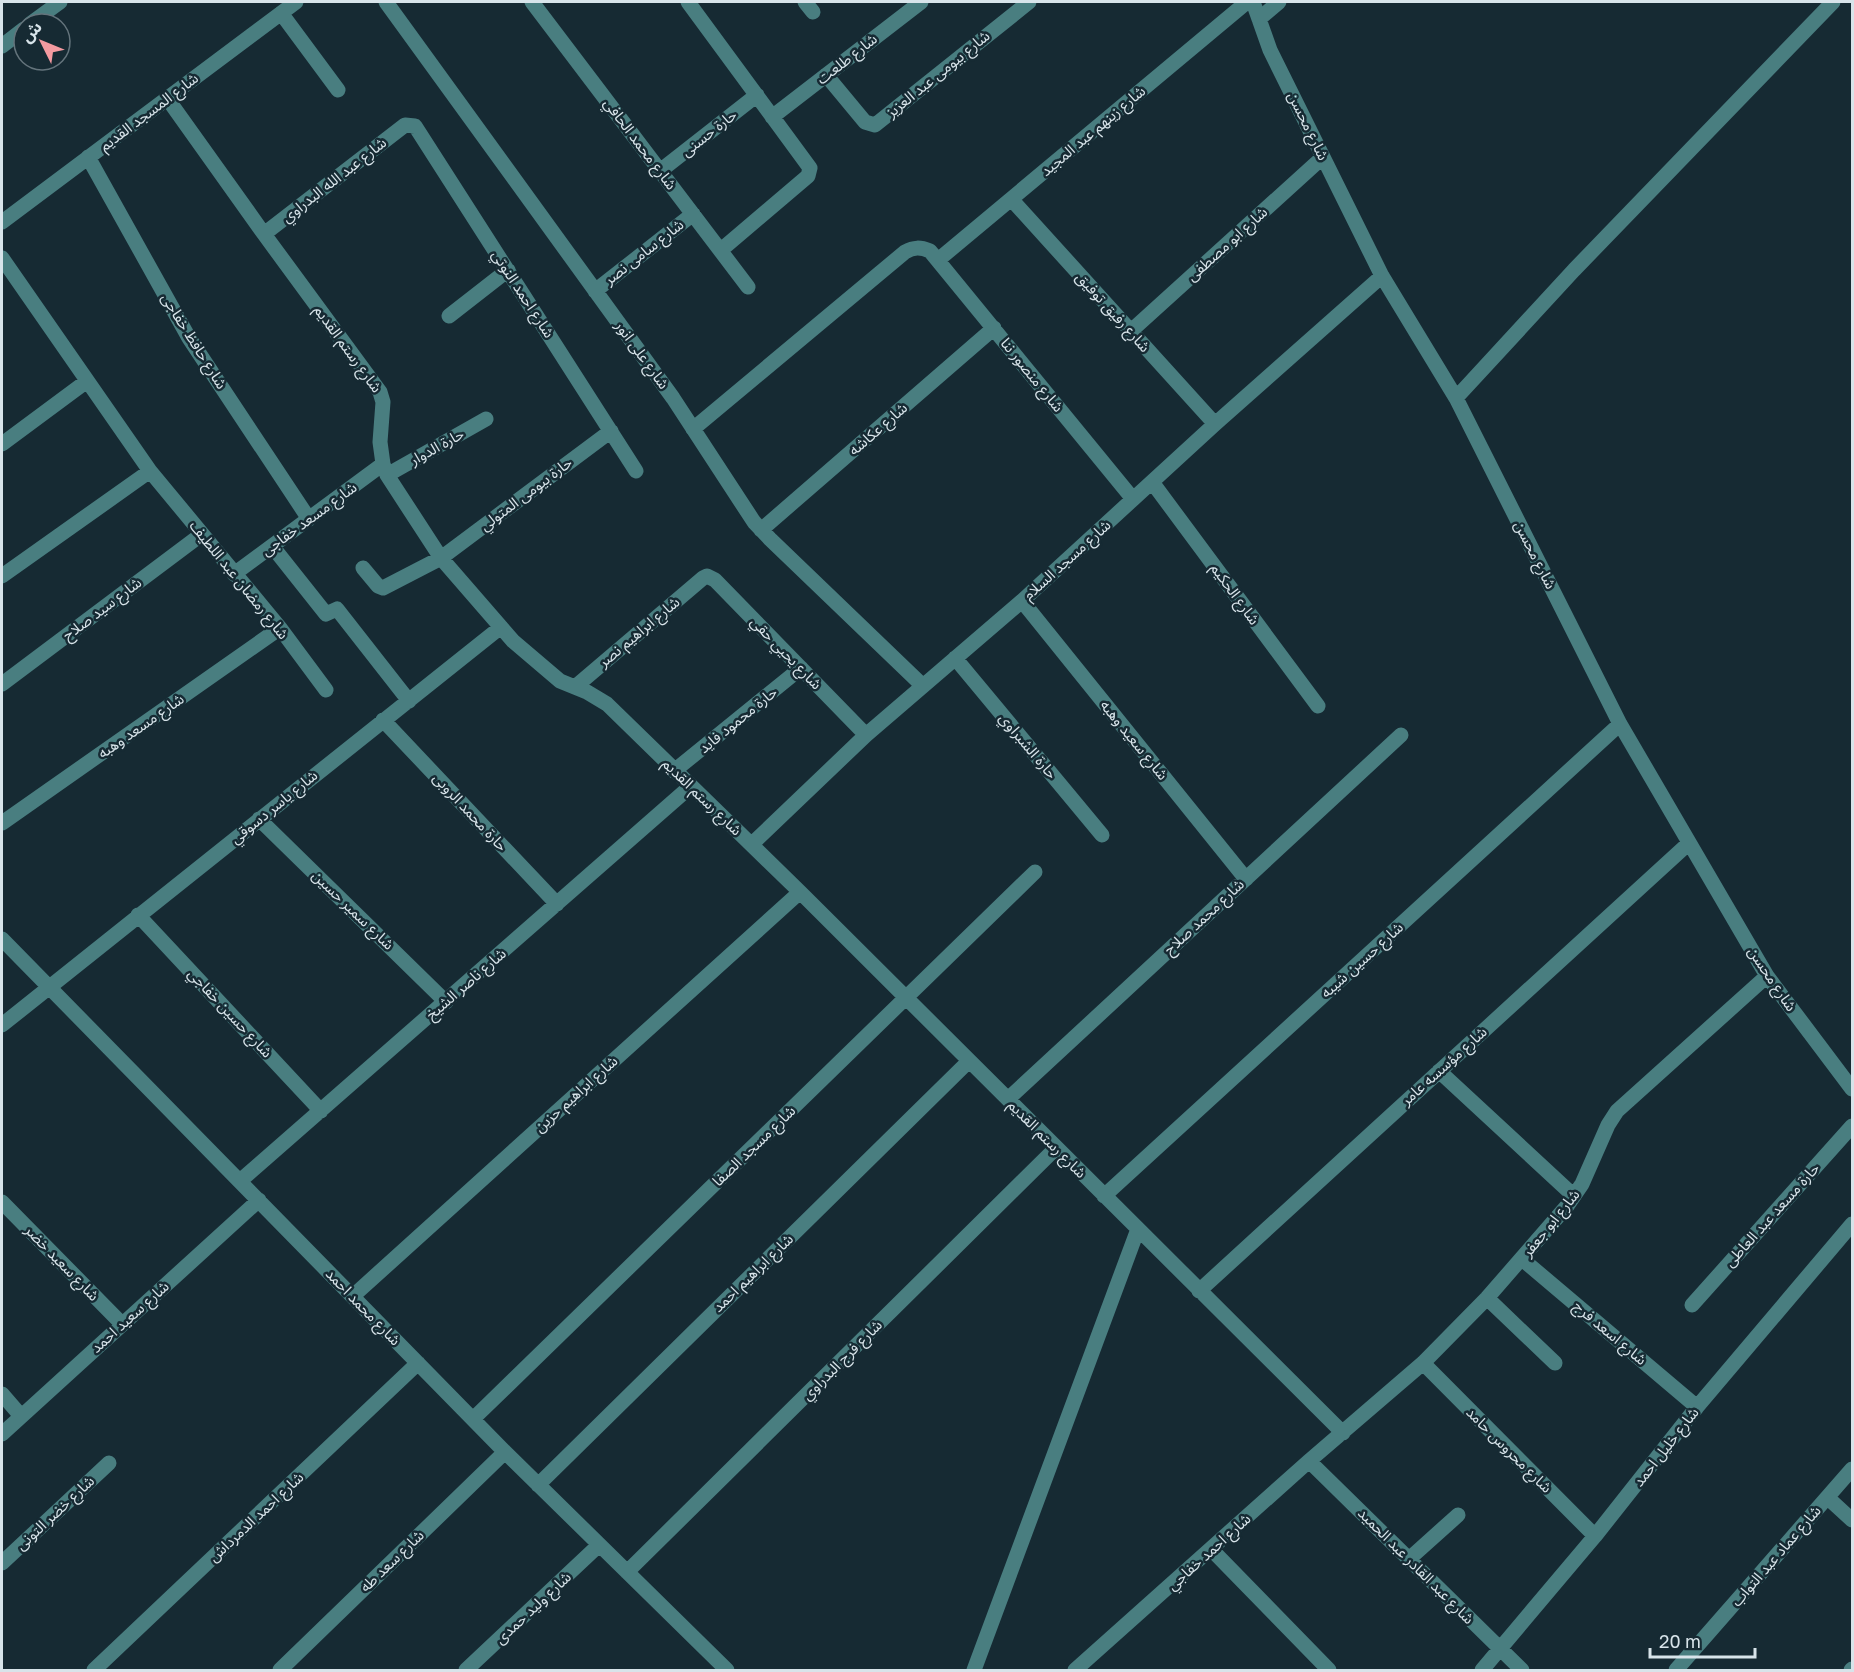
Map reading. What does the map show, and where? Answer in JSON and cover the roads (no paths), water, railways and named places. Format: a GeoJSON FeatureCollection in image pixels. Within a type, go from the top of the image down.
{"type":"FeatureCollection","features":[{"type":"Feature","properties":{"kind":"street","name":"شارع المسجد القديم"},"geometry":{"type":"LineString","coordinates":[[2,222],[296,2]]}},
{"type":"Feature","properties":{"kind":"street","name":"شارع على انور"},"geometry":{"type":"LineString","coordinates":[[386,2],[673,398],[761,530],[923,686]]}},
{"type":"Feature","properties":{"kind":"street","name":"شارع محمد الحافي"},"geometry":{"type":"LineString","coordinates":[[532,2],[748,287]]}},
{"type":"Feature","properties":{"kind":"street"},"geometry":{"type":"LineString","coordinates":[[688,2],[808,165],[810,171],[808,176],[720,250]]}},
{"type":"Feature","properties":{"kind":"street","name":"شارع طلعت"},"geometry":{"type":"LineString","coordinates":[[772,117],[921,2]]}},
{"type":"Feature","properties":{"kind":"street","name":"شارع بيومى عبد العزيز"},"geometry":{"type":"LineString","coordinates":[[826,75],[865,122],[875,125],[1029,2]]}},
{"type":"Feature","properties":{"kind":"street","name":"شارع زينهم عبد المجيد"},"geometry":{"type":"LineString","coordinates":[[934,256],[1012,200],[1247,2]]}},
{"type":"Feature","properties":{"kind":"street","name":"شارع محسن"},"geometry":{"type":"LineString","coordinates":[[1253,2],[1270,50],[1383,276],[1456,398],[1620,724],[1767,976],[1852,1089]]}},
{"type":"Feature","properties":{"kind":"street"},"geometry":{"type":"LineString","coordinates":[[1259,19],[1279,2]]}},
{"type":"Feature","properties":{"kind":"street"},"geometry":{"type":"LineString","coordinates":[[1456,398],[1574,270],[1833,2]]}},
{"type":"Feature","properties":{"kind":"street"},"geometry":{"type":"LineString","coordinates":[[281,13],[338,90]]}},
{"type":"Feature","properties":{"kind":"street","name":"حارة حسنى"},"geometry":{"type":"LineString","coordinates":[[660,171],[757,96]]}},
{"type":"Feature","properties":{"kind":"street","name":"شارع رستم القديم"},"geometry":{"type":"LineString","coordinates":[[166,98],[380,392],[383,402],[380,442],[385,469],[441,558],[501,627],[560,681],[587,692],[607,704],[752,844],[1342,1433]]}},
{"type":"Feature","properties":{"kind":"street","name":"شارع عبد الله البدراوي"},"geometry":{"type":"LineString","coordinates":[[264,234],[405,125]]}},
{"type":"Feature","properties":{"kind":"street","name":"شارع احمد النوتي"},"geometry":{"type":"LineString","coordinates":[[405,125],[415,126],[636,471]]}},
{"type":"Feature","properties":{"kind":"street","name":"شارع ابو مصطفى"},"geometry":{"type":"LineString","coordinates":[[1131,331],[1323,157]]}},
{"type":"Feature","properties":{"kind":"street","name":"شارع حافظ خفاجى"},"geometry":{"type":"LineString","coordinates":[[88,158],[189,338],[309,519]]}},
{"type":"Feature","properties":{"kind":"street","name":"شارع رفيق توفيق"},"geometry":{"type":"LineString","coordinates":[[1012,200],[1215,424]]}},
{"type":"Feature","properties":{"kind":"street","name":"شارع سامى نصر"},"geometry":{"type":"LineString","coordinates":[[595,291],[693,214]]}},
{"type":"Feature","properties":{"kind":"street"},"geometry":{"type":"LineString","coordinates":[[693,429],[905,252],[913,248],[922,248],[934,256]]}},
{"type":"Feature","properties":{"kind":"street","name":"شارع منصور ننا"},"geometry":{"type":"LineString","coordinates":[[934,256],[1133,499]]}},
{"type":"Feature","properties":{"kind":"street","name":"شارع رمضان عبد اللطيف"},"geometry":{"type":"LineString","coordinates":[[2,258],[150,471],[280,628],[326,690]]}},
{"type":"Feature","properties":{"kind":"street"},"geometry":{"type":"LineString","coordinates":[[449,316],[508,270]]}},
{"type":"Feature","properties":{"kind":"street","name":"شارع مسجد السلام"},"geometry":{"type":"LineString","coordinates":[[752,844],[866,735],[1022,601],[1215,424],[1383,276]]}},
{"type":"Feature","properties":{"kind":"street","name":"شارع عكاشه"},"geometry":{"type":"LineString","coordinates":[[761,530],[994,328]]}},
{"type":"Feature","properties":{"kind":"street"},"geometry":{"type":"LineString","coordinates":[[2,444],[87,381]]}},
{"type":"Feature","properties":{"kind":"street","name":"حارة الدوار"},"geometry":{"type":"LineString","coordinates":[[385,469],[486,419]]}},
{"type":"Feature","properties":{"kind":"street","name":"حارة بيومى المتولي"},"geometry":{"type":"LineString","coordinates":[[363,568],[378,586],[384,588],[441,558],[611,431]]}},
{"type":"Feature","properties":{"kind":"street","name":"شارع مسعد خفاجى"},"geometry":{"type":"LineString","coordinates":[[234,574],[309,519],[385,469]]}},
{"type":"Feature","properties":{"kind":"street"},"geometry":{"type":"LineString","coordinates":[[2,576],[150,471]]}},
{"type":"Feature","properties":{"kind":"street","name":"شارع الحكيم"},"geometry":{"type":"LineString","coordinates":[[1152,482],[1317,706]]}},
{"type":"Feature","properties":{"kind":"street","name":"شارع سيد صلاح"},"geometry":{"type":"LineString","coordinates":[[2,684],[202,534]]}},
{"type":"Feature","properties":{"kind":"street"},"geometry":{"type":"LineString","coordinates":[[272,546],[326,614],[337,609],[409,701]]}},
{"type":"Feature","properties":{"kind":"street","name":"شارع يحيي حقي"},"geometry":{"type":"LineString","coordinates":[[703,578],[708,576],[715,580],[866,735]]}},
{"type":"Feature","properties":{"kind":"street","name":"شارع ابراهيم نصر"},"geometry":{"type":"LineString","coordinates":[[575,687],[703,578]]}},
{"type":"Feature","properties":{"kind":"street","name":"شارع سعيد وهبه"},"geometry":{"type":"LineString","coordinates":[[1022,601],[1246,879]]}},
{"type":"Feature","properties":{"kind":"street","name":"شارع ياسر دسوقي"},"geometry":{"type":"LineString","coordinates":[[2,1025],[501,627]]}},
{"type":"Feature","properties":{"kind":"street","name":"شارع مسعد وهبه"},"geometry":{"type":"LineString","coordinates":[[2,823],[280,628]]}},
{"type":"Feature","properties":{"kind":"street","name":"حارة الشبراوي"},"geometry":{"type":"LineString","coordinates":[[955,658],[1102,835]]}},
{"type":"Feature","properties":{"kind":"street","name":"حارة محمود فايد"},"geometry":{"type":"LineString","coordinates":[[674,771],[801,668]]}},
{"type":"Feature","properties":{"kind":"street","name":"حارة محمد الروبى"},"geometry":{"type":"LineString","coordinates":[[383,720],[557,904]]}},
{"type":"Feature","properties":{"kind":"street","name":"شارع حسين شيبه"},"geometry":{"type":"LineString","coordinates":[[1104,1196],[1620,724]]}},
{"type":"Feature","properties":{"kind":"street","name":"شارع محمد صلاح"},"geometry":{"type":"LineString","coordinates":[[1008,1099],[1401,735]]}},
{"type":"Feature","properties":{"kind":"street","name":"شارع ناصر الشيخ"},"geometry":{"type":"LineString","coordinates":[[240,1181],[691,786]]}},
{"type":"Feature","properties":{"kind":"street","name":"شارع سمير حسين"},"geometry":{"type":"LineString","coordinates":[[260,819],[446,1002]]}},
{"type":"Feature","properties":{"kind":"street","name":"شارع مؤسسه عامر"},"geometry":{"type":"LineString","coordinates":[[1199,1291],[1689,843]]}},
{"type":"Feature","properties":{"kind":"street","name":"شارع مسجد الصفا"},"geometry":{"type":"LineString","coordinates":[[473,1419],[1035,872]]}},
{"type":"Feature","properties":{"kind":"street","name":"شارع ابراهيم حزين"},"geometry":{"type":"LineString","coordinates":[[353,1296],[800,892]]}},
{"type":"Feature","properties":{"kind":"street","name":"شارع حسين خفاجي"},"geometry":{"type":"LineString","coordinates":[[138,915],[321,1111]]}},
{"type":"Feature","properties":{"kind":"street","name":"شارع محمد احمد"},"geometry":{"type":"LineString","coordinates":[[2,939],[505,1452],[727,1671]]}},
{"type":"Feature","properties":{"kind":"street","name":"شارع ابو جعفر"},"geometry":{"type":"LineString","coordinates":[[1342,1433],[1423,1363],[1522,1259],[1582,1184],[1608,1125],[1617,1111],[1767,976]]}},
{"type":"Feature","properties":{"kind":"street","name":"شارع ابراهيم احمد"},"geometry":{"type":"LineString","coordinates":[[538,1485],[969,1061]]}},
{"type":"Feature","properties":{"kind":"street"},"geometry":{"type":"LineString","coordinates":[[1439,1071],[1574,1196]]}},
{"type":"Feature","properties":{"kind":"street","name":"حارة مسعد عبد العاطى"},"geometry":{"type":"LineString","coordinates":[[1692,1305],[1852,1126]]}},
{"type":"Feature","properties":{"kind":"street","name":"شارع فرج البدراوي"},"geometry":{"type":"LineString","coordinates":[[627,1572],[1056,1148]]}},
{"type":"Feature","properties":{"kind":"street","name":"شارع سعيد احمد"},"geometry":{"type":"LineString","coordinates":[[2,1434],[259,1200]]}},
{"type":"Feature","properties":{"kind":"street","name":"شارع سعيد خضر"},"geometry":{"type":"LineString","coordinates":[[2,1202],[122,1324]]}},
{"type":"Feature","properties":{"kind":"street","name":"شارع خليل احمد"},"geometry":{"type":"LineString","coordinates":[[1482,1671],[1595,1536],[1697,1407],[1852,1224]]}},
{"type":"Feature","properties":{"kind":"street"},"geometry":{"type":"LineString","coordinates":[[974,1671],[1138,1229]]}},
{"type":"Feature","properties":{"kind":"street","name":"شارع اسعد فرج"},"geometry":{"type":"LineString","coordinates":[[1522,1259],[1697,1407]]}},
{"type":"Feature","properties":{"kind":"street"},"geometry":{"type":"LineString","coordinates":[[1487,1298],[1555,1363]]}},
{"type":"Feature","properties":{"kind":"street","name":"شارع محروس حامد"},"geometry":{"type":"LineString","coordinates":[[1423,1363],[1595,1536]]}},
{"type":"Feature","properties":{"kind":"street","name":"شارع احمد الدمرداش"},"geometry":{"type":"LineString","coordinates":[[94,1671],[418,1364]]}},
{"type":"Feature","properties":{"kind":"street"},"geometry":{"type":"LineString","coordinates":[[2,1394],[21,1416]]}},
{"type":"Feature","properties":{"kind":"street","name":"شارع احمد خفاجي"},"geometry":{"type":"LineString","coordinates":[[1086,1667],[1211,1550],[1342,1433]]}},
{"type":"Feature","properties":{"kind":"street","name":"شارع سعد طه"},"geometry":{"type":"LineString","coordinates":[[280,1671],[505,1452]]}},
{"type":"Feature","properties":{"kind":"street","name":"شارع عبد القادر عبد الحميد"},"geometry":{"type":"LineString","coordinates":[[1309,1461],[1522,1671]]}},
{"type":"Feature","properties":{"kind":"street","name":"شارع خضر التونى"},"geometry":{"type":"LineString","coordinates":[[2,1563],[110,1463]]}},
{"type":"Feature","properties":{"kind":"street","name":"شارع عماد عبد التواب"},"geometry":{"type":"LineString","coordinates":[[1676,1671],[1852,1469]]}},
{"type":"Feature","properties":{"kind":"street"},"geometry":{"type":"LineString","coordinates":[[1827,1498],[1852,1520]]}},
{"type":"Feature","properties":{"kind":"street"},"geometry":{"type":"LineString","coordinates":[[1409,1559],[1458,1515]]}},
{"type":"Feature","properties":{"kind":"street","name":"شارع وليد حمدى"},"geometry":{"type":"LineString","coordinates":[[466,1671],[599,1545]]}},
{"type":"Feature","properties":{"kind":"street"},"geometry":{"type":"LineString","coordinates":[[1211,1550],[1329,1671]]}},
{"type":"Feature","properties":{"kind":"street"},"geometry":{"type":"LineString","coordinates":[[704,1671],[715,1659]]}}]}
